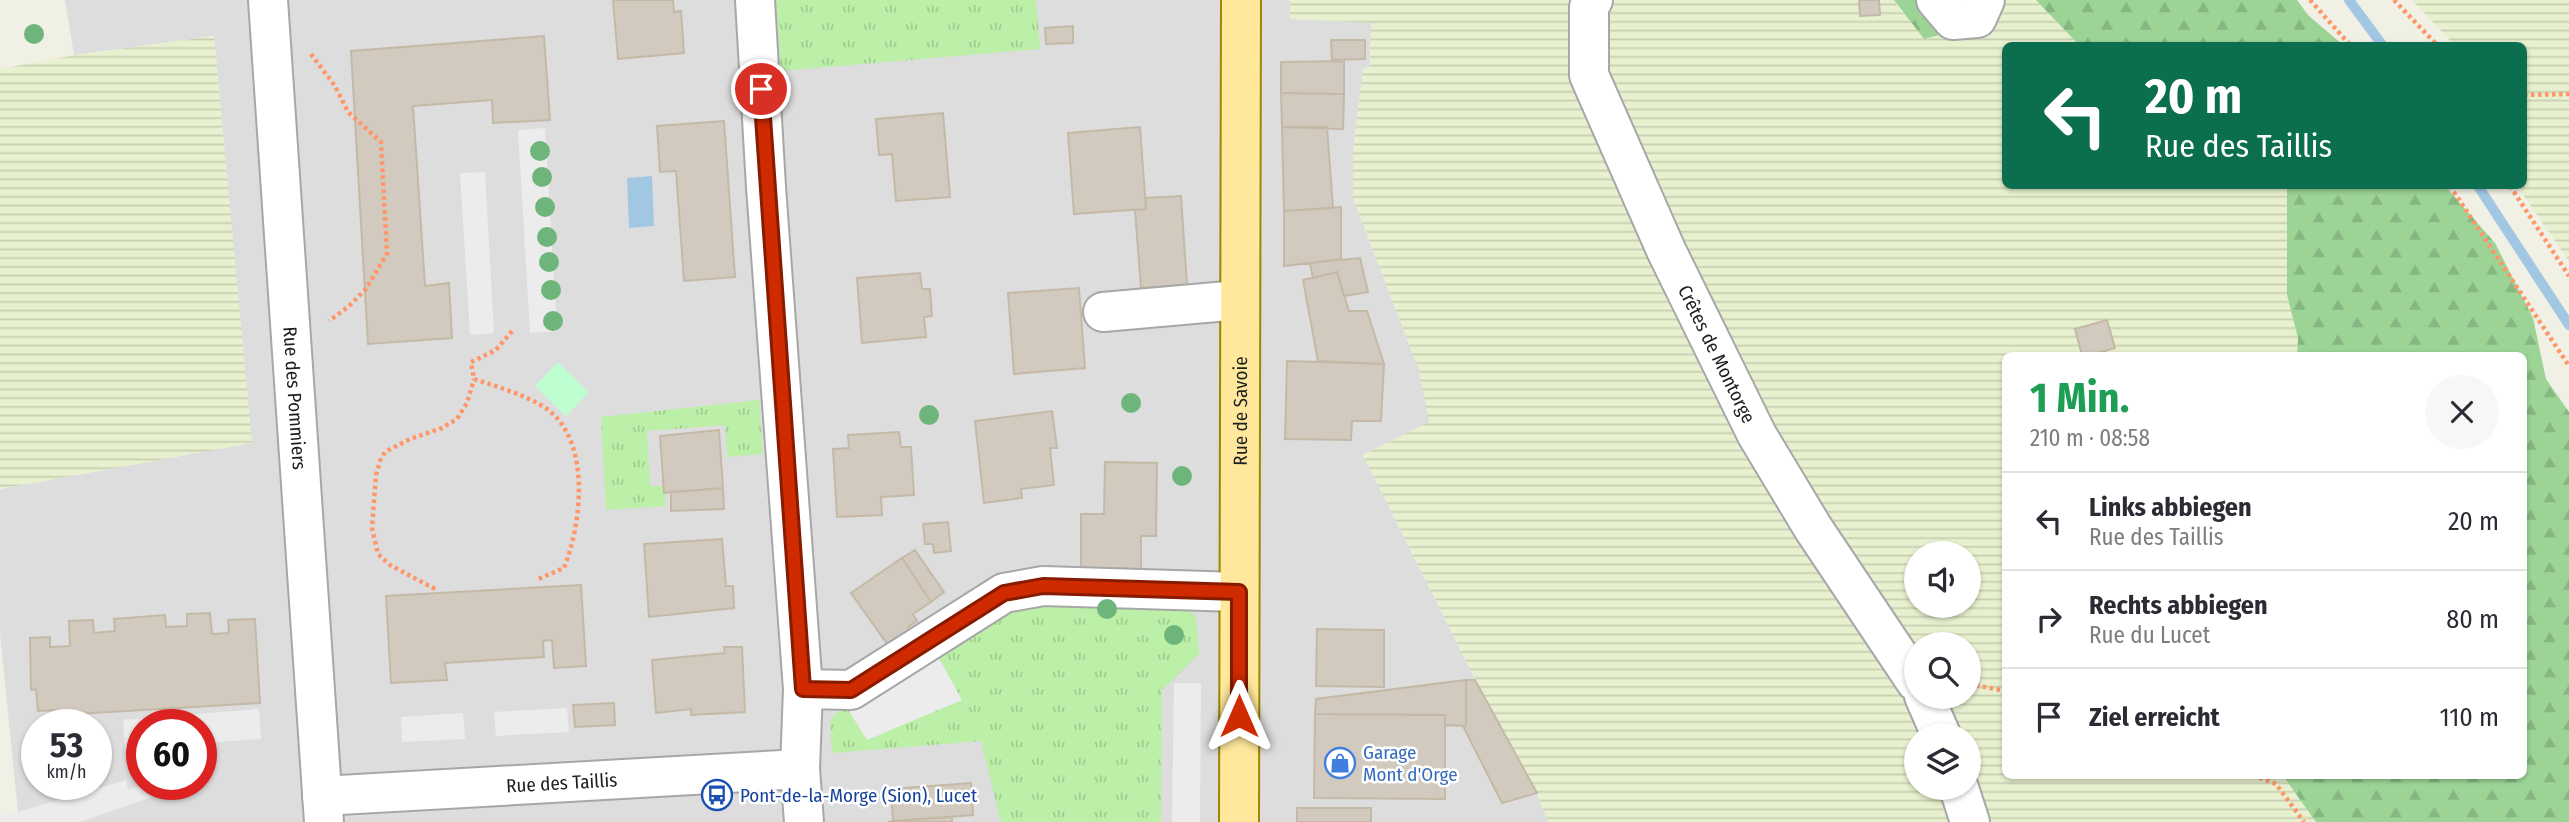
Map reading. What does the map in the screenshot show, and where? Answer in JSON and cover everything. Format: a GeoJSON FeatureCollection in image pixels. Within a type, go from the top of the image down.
{"type":"FeatureCollection","features":[{"type":"Feature","properties":{"kind":"main road","name":"Rue de Savoie"},"geometry":{"type":"LineString","coordinates":[[1238,822],[1241,0]]}},
{"type":"Feature","properties":{"kind":"street"},"geometry":{"type":"LineString","coordinates":[[755,0],[803,689],[800,769],[804,822]]}},
{"type":"Feature","properties":{"kind":"street","name":"Crêtes de Montorge"},"geometry":{"type":"LineString","coordinates":[[1593,0],[1589,7],[1589,75],[1666,250],[1757,435],[1814,528],[1904,664]]}},
{"type":"Feature","properties":{"kind":"street"},"geometry":{"type":"LineString","coordinates":[[1936,0],[1953,20],[1977,18],[1985,0]]}},
{"type":"Feature","properties":{"kind":"street","name":"Rue des Pommiers"},"geometry":{"type":"LineString","coordinates":[[269,14],[323,809]]}},
{"type":"Feature","properties":{"kind":"street"},"geometry":{"type":"LineString","coordinates":[[1103,312],[1239,300]]}},
{"type":"Feature","properties":{"kind":"street"},"geometry":{"type":"LineString","coordinates":[[803,689],[851,690],[1004,593],[1043,586],[1239,592]]}},
{"type":"Feature","properties":{"kind":"street","name":"Rue des Taillis"},"geometry":{"type":"LineString","coordinates":[[323,809],[800,769]]}},
{"type":"Feature","properties":{"kind":"street"},"geometry":{"type":"LineString","coordinates":[[1963,800],[1970,822]]}},
{"type":"Feature","properties":{"kind":"path"},"geometry":{"type":"LineString","coordinates":[[2310,0],[2347,42]]}},
{"type":"Feature","properties":{"kind":"path"},"geometry":{"type":"LineString","coordinates":[[2394,0],[2434,42]]}},
{"type":"Feature","properties":{"kind":"path"},"geometry":{"type":"LineString","coordinates":[[269,14],[320,64],[335,86],[348,113],[381,142],[387,254],[365,290],[348,307],[292,346]]}},
{"type":"Feature","properties":{"kind":"path"},"geometry":{"type":"LineString","coordinates":[[2527,95],[2569,94]]}},
{"type":"Feature","properties":{"kind":"path"},"geometry":{"type":"LineString","coordinates":[[2452,189],[2569,366]]}},
{"type":"Feature","properties":{"kind":"path"},"geometry":{"type":"LineString","coordinates":[[2512,189],[2569,276]]}},
{"type":"Feature","properties":{"kind":"path"},"geometry":{"type":"LineString","coordinates":[[435,589],[390,565],[378,554],[372,528],[376,475],[380,461],[385,452],[457,419],[467,403],[474,379],[471,362],[496,350],[512,331]]}},
{"type":"Feature","properties":{"kind":"path"},"geometry":{"type":"LineString","coordinates":[[474,379],[508,389],[546,408],[565,429],[576,458],[578,501],[573,546],[564,568],[536,580]]}},
{"type":"Feature","properties":{"kind":"path"},"geometry":{"type":"LineString","coordinates":[[1981,686],[2002,690]]}},
{"type":"Feature","properties":{"kind":"path"},"geometry":{"type":"LineString","coordinates":[[2263,779],[2276,784],[2304,822]]}},
{"type":"Feature","properties":{"kind":"shaded area"},"geometry":{"type":"Polygon","coordinates":[[[65,0],[1290,0],[1291,19],[1371,23],[1370,66],[1363,70],[1353,152],[1353,198],[1419,370],[1430,422],[1363,455],[1487,703],[1537,793],[1548,822],[19,822],[0,634],[0,489],[251,443],[214,36],[74,55],[65,0]]]}},
{"type":"Feature","properties":{"kind":"shaded area"},"geometry":{"type":"Polygon","coordinates":[[[545,128],[557,331],[530,333],[518,130],[545,128]]]}},
{"type":"Feature","properties":{"kind":"shaded area"},"geometry":{"type":"Polygon","coordinates":[[[485,172],[494,333],[470,335],[460,173],[485,172]]]}},
{"type":"Feature","properties":{"kind":"shaded area"},"geometry":{"type":"Polygon","coordinates":[[[936,653],[962,700],[867,740],[847,708],[936,653]]]}},
{"type":"Feature","properties":{"kind":"shaded area"},"geometry":{"type":"Polygon","coordinates":[[[1174,683],[1201,683],[1200,822],[1172,822],[1174,683]]]}},
{"type":"Feature","properties":{"kind":"shaded area"},"geometry":{"type":"Polygon","coordinates":[[[567,708],[569,732],[496,736],[494,712],[567,708]]]}},
{"type":"Feature","properties":{"kind":"shaded area"},"geometry":{"type":"Polygon","coordinates":[[[259,709],[261,739],[217,742],[217,712],[259,709]]]}},
{"type":"Feature","properties":{"kind":"shaded area"},"geometry":{"type":"Polygon","coordinates":[[[463,713],[465,739],[402,742],[401,717],[463,713]]]}},
{"type":"Feature","properties":{"kind":"shaded area"},"geometry":{"type":"Polygon","coordinates":[[[123,720],[126,720],[126,749],[125,749],[123,720]]]}},
{"type":"Feature","properties":{"kind":"shaded area"},"geometry":{"type":"Polygon","coordinates":[[[126,780],[126,800],[144,800],[80,822],[2,822],[1,817],[58,800],[112,800],[112,784],[126,780]]]}},
{"type":"Feature","properties":{"kind":"green space"},"geometry":{"type":"Polygon","coordinates":[[[776,0],[1036,0],[1040,49],[781,71],[776,0]]]}},
{"type":"Feature","properties":{"kind":"green space"},"geometry":{"type":"Polygon","coordinates":[[[1290,0],[1894,0],[1902,13],[1928,0],[2036,0],[2076,42],[2002,42],[2002,189],[2287,189],[2287,295],[2298,338],[2297,352],[2002,352],[2002,779],[2286,779],[2316,822],[1548,822],[1537,793],[1487,703],[1363,455],[1429,422],[1419,370],[1353,198],[1353,152],[1363,69],[1370,66],[1371,23],[1290,19],[1290,0]]]}},
{"type":"Feature","properties":{"kind":"green space"},"geometry":{"type":"Polygon","coordinates":[[[1894,0],[1928,0],[1947,33],[1924,39],[1894,0]]]}},
{"type":"Feature","properties":{"kind":"green space"},"geometry":{"type":"Polygon","coordinates":[[[2036,0],[2297,0],[2308,15],[2340,42],[2076,42],[2036,0]]]}},
{"type":"Feature","properties":{"kind":"green space"},"geometry":{"type":"Polygon","coordinates":[[[2412,0],[2569,0],[2569,261],[2519,189],[2527,189],[2527,42],[2451,42],[2412,0]]]}},
{"type":"Feature","properties":{"kind":"green space"},"geometry":{"type":"Polygon","coordinates":[[[214,36],[252,443],[0,489],[0,69],[75,55],[214,36]]]}},
{"type":"Feature","properties":{"kind":"green space"},"geometry":{"type":"Polygon","coordinates":[[[2287,189],[2448,189],[2495,243],[2533,318],[2546,379],[2569,412],[2569,822],[2316,822],[2286,780],[2527,779],[2527,352],[2297,352],[2298,338],[2287,295],[2287,189]]]}},
{"type":"Feature","properties":{"kind":"green space"},"geometry":{"type":"Polygon","coordinates":[[[558,362],[589,392],[566,416],[535,386],[558,362]]]}},
{"type":"Feature","properties":{"kind":"green space"},"geometry":{"type":"Polygon","coordinates":[[[759,400],[763,454],[727,457],[725,425],[647,431],[650,486],[664,486],[666,506],[606,510],[601,417],[759,400]]]}},
{"type":"Feature","properties":{"kind":"green space"},"geometry":{"type":"Polygon","coordinates":[[[1024,602],[1173,605],[1189,610],[1196,617],[1199,654],[1162,690],[1161,822],[1001,822],[981,741],[832,753],[830,720],[847,708],[961,700],[936,653],[1024,602]]]}},
{"type":"Feature","properties":{"kind":"water"},"geometry":{"type":"Polygon","coordinates":[[[652,176],[654,226],[629,228],[627,178],[652,176]]]}},
{"type":"Feature","properties":{"kind":"building"},"geometry":{"type":"Polygon","coordinates":[[[613,0],[673,0],[674,12],[681,11],[684,53],[618,59],[613,0]]]}},
{"type":"Feature","properties":{"kind":"building"},"geometry":{"type":"Polygon","coordinates":[[[1859,0],[1879,0],[1880,15],[1860,16],[1859,0]]]}},
{"type":"Feature","properties":{"kind":"building"},"geometry":{"type":"Polygon","coordinates":[[[1073,26],[1073,43],[1046,44],[1045,28],[1073,26]]]}},
{"type":"Feature","properties":{"kind":"building"},"geometry":{"type":"Polygon","coordinates":[[[544,36],[550,120],[493,123],[492,100],[413,106],[425,286],[449,283],[452,338],[368,344],[351,51],[544,36]]]}},
{"type":"Feature","properties":{"kind":"building"},"geometry":{"type":"Polygon","coordinates":[[[1331,40],[1365,40],[1365,59],[1332,60],[1331,40]]]}},
{"type":"Feature","properties":{"kind":"building"},"geometry":{"type":"Polygon","coordinates":[[[1344,61],[1344,94],[1281,93],[1281,62],[1344,61]]]}},
{"type":"Feature","properties":{"kind":"building"},"geometry":{"type":"Polygon","coordinates":[[[1281,93],[1344,94],[1343,129],[1282,127],[1281,93]]]}},
{"type":"Feature","properties":{"kind":"building"},"geometry":{"type":"Polygon","coordinates":[[[943,113],[950,197],[896,201],[892,154],[879,155],[876,119],[943,113]]]}},
{"type":"Feature","properties":{"kind":"building"},"geometry":{"type":"Polygon","coordinates":[[[724,121],[735,277],[684,281],[676,171],[660,172],[657,126],[724,121]]]}},
{"type":"Feature","properties":{"kind":"building"},"geometry":{"type":"Polygon","coordinates":[[[1140,127],[1146,209],[1074,214],[1068,133],[1140,127]]]}},
{"type":"Feature","properties":{"kind":"building"},"geometry":{"type":"Polygon","coordinates":[[[1282,127],[1327,127],[1333,208],[1284,211],[1282,127]]]}},
{"type":"Feature","properties":{"kind":"building"},"geometry":{"type":"Polygon","coordinates":[[[1181,196],[1187,285],[1141,288],[1135,210],[1146,209],[1145,198],[1181,196]]]}},
{"type":"Feature","properties":{"kind":"building"},"geometry":{"type":"Polygon","coordinates":[[[1341,207],[1341,259],[1284,266],[1284,211],[1341,207]]]}},
{"type":"Feature","properties":{"kind":"building"},"geometry":{"type":"Polygon","coordinates":[[[1360,258],[1368,292],[1344,296],[1337,272],[1313,278],[1310,263],[1360,258]]]}},
{"type":"Feature","properties":{"kind":"building"},"geometry":{"type":"Polygon","coordinates":[[[1337,272],[1349,311],[1367,311],[1384,364],[1318,361],[1303,280],[1337,272]]]}},
{"type":"Feature","properties":{"kind":"building"},"geometry":{"type":"Polygon","coordinates":[[[920,273],[922,289],[930,289],[932,316],[924,317],[926,337],[862,343],[857,278],[920,273]]]}},
{"type":"Feature","properties":{"kind":"building"},"geometry":{"type":"Polygon","coordinates":[[[1079,288],[1085,368],[1014,374],[1008,293],[1079,288]]]}},
{"type":"Feature","properties":{"kind":"building"},"geometry":{"type":"Polygon","coordinates":[[[2107,320],[2115,348],[2101,352],[2081,352],[2075,329],[2107,320]]]}},
{"type":"Feature","properties":{"kind":"building"},"geometry":{"type":"Polygon","coordinates":[[[1287,361],[1384,364],[1381,421],[1352,421],[1351,440],[1285,439],[1287,361]]]}},
{"type":"Feature","properties":{"kind":"building"},"geometry":{"type":"Polygon","coordinates":[[[1052,411],[1057,448],[1050,448],[1054,485],[1021,489],[1022,498],[984,503],[975,421],[1052,411]]]}},
{"type":"Feature","properties":{"kind":"building"},"geometry":{"type":"Polygon","coordinates":[[[719,430],[723,488],[664,493],[660,436],[719,430]]]}},
{"type":"Feature","properties":{"kind":"building"},"geometry":{"type":"Polygon","coordinates":[[[899,432],[901,447],[911,447],[914,495],[881,497],[882,515],[837,517],[833,449],[849,448],[848,435],[899,432]]]}},
{"type":"Feature","properties":{"kind":"building"},"geometry":{"type":"Polygon","coordinates":[[[1105,462],[1157,463],[1156,536],[1141,536],[1141,569],[1081,568],[1081,514],[1104,514],[1105,462]]]}},
{"type":"Feature","properties":{"kind":"building"},"geometry":{"type":"Polygon","coordinates":[[[723,488],[724,509],[671,511],[671,492],[723,488]]]}},
{"type":"Feature","properties":{"kind":"building"},"geometry":{"type":"Polygon","coordinates":[[[948,522],[951,551],[934,553],[933,544],[925,544],[923,524],[948,522]]]}},
{"type":"Feature","properties":{"kind":"building"},"geometry":{"type":"Polygon","coordinates":[[[722,539],[726,586],[733,586],[734,608],[649,617],[644,544],[722,539]]]}},
{"type":"Feature","properties":{"kind":"building"},"geometry":{"type":"Polygon","coordinates":[[[915,550],[944,592],[931,602],[902,558],[915,550]]]}},
{"type":"Feature","properties":{"kind":"building"},"geometry":{"type":"Polygon","coordinates":[[[902,558],[931,602],[913,614],[917,621],[908,627],[910,630],[888,645],[851,593],[902,558]]]}},
{"type":"Feature","properties":{"kind":"building"},"geometry":{"type":"Polygon","coordinates":[[[581,585],[586,666],[554,668],[552,640],[543,641],[544,657],[445,663],[447,680],[391,683],[386,596],[581,585]]]}},
{"type":"Feature","properties":{"kind":"building"},"geometry":{"type":"Polygon","coordinates":[[[210,613],[212,634],[229,633],[228,620],[255,619],[260,703],[112,712],[112,709],[38,709],[36,689],[31,690],[30,638],[50,637],[50,647],[70,646],[69,621],[93,620],[94,633],[115,631],[114,619],[165,615],[166,627],[187,626],[187,614],[210,613]]]}},
{"type":"Feature","properties":{"kind":"building"},"geometry":{"type":"Polygon","coordinates":[[[1317,629],[1384,630],[1384,687],[1316,686],[1317,629]]]}},
{"type":"Feature","properties":{"kind":"building"},"geometry":{"type":"Polygon","coordinates":[[[724,647],[742,647],[745,712],[691,715],[691,709],[656,713],[652,660],[725,653],[724,647]]]}},
{"type":"Feature","properties":{"kind":"building"},"geometry":{"type":"Polygon","coordinates":[[[1466,680],[1466,726],[1445,725],[1445,715],[1315,714],[1316,699],[1466,680]]]}},
{"type":"Feature","properties":{"kind":"building"},"geometry":{"type":"Polygon","coordinates":[[[1466,680],[1475,680],[1537,793],[1502,803],[1463,726],[1466,726],[1466,680]]]}},
{"type":"Feature","properties":{"kind":"building"},"geometry":{"type":"Polygon","coordinates":[[[614,703],[615,725],[575,727],[573,705],[614,703]]]}},
{"type":"Feature","properties":{"kind":"building"},"geometry":{"type":"Polygon","coordinates":[[[1315,714],[1445,715],[1445,799],[1314,798],[1315,714]]]}},
{"type":"Feature","properties":{"kind":"building"},"geometry":{"type":"Polygon","coordinates":[[[971,783],[973,815],[893,821],[891,789],[971,783]]]}},
{"type":"Feature","properties":{"kind":"building"},"geometry":{"type":"Polygon","coordinates":[[[1297,808],[1371,808],[1371,822],[1297,822],[1297,808]]]}},
{"type":"Feature","properties":{"kind":"building"},"geometry":{"type":"Polygon","coordinates":[[[952,817],[952,822],[888,822],[893,821],[952,817]]]}},
{"type":"Feature","properties":{"kind":"waterway"},"geometry":{"type":"LineString","coordinates":[[2349,0],[2380,42]]}},
{"type":"Feature","properties":{"kind":"waterway"},"geometry":{"type":"LineString","coordinates":[[2480,189],[2569,325]]}},
{"type":"Feature","properties":{"kind":"place","name":"Garage Mont d'Orge"},"geometry":{"type":"Point","coordinates":[1340,763]}},
{"type":"Feature","properties":{"kind":"place","name":"Pont-de-la-Morge (Sion), Lucet"},"geometry":{"type":"Point","coordinates":[717,795]}},
{"type":"Feature","properties":{"kind":"route"},"geometry":{"type":"LineString","coordinates":[[761,89],[803,689],[851,690],[1004,593],[1043,586],[1239,592],[1239,716]]}}]}
